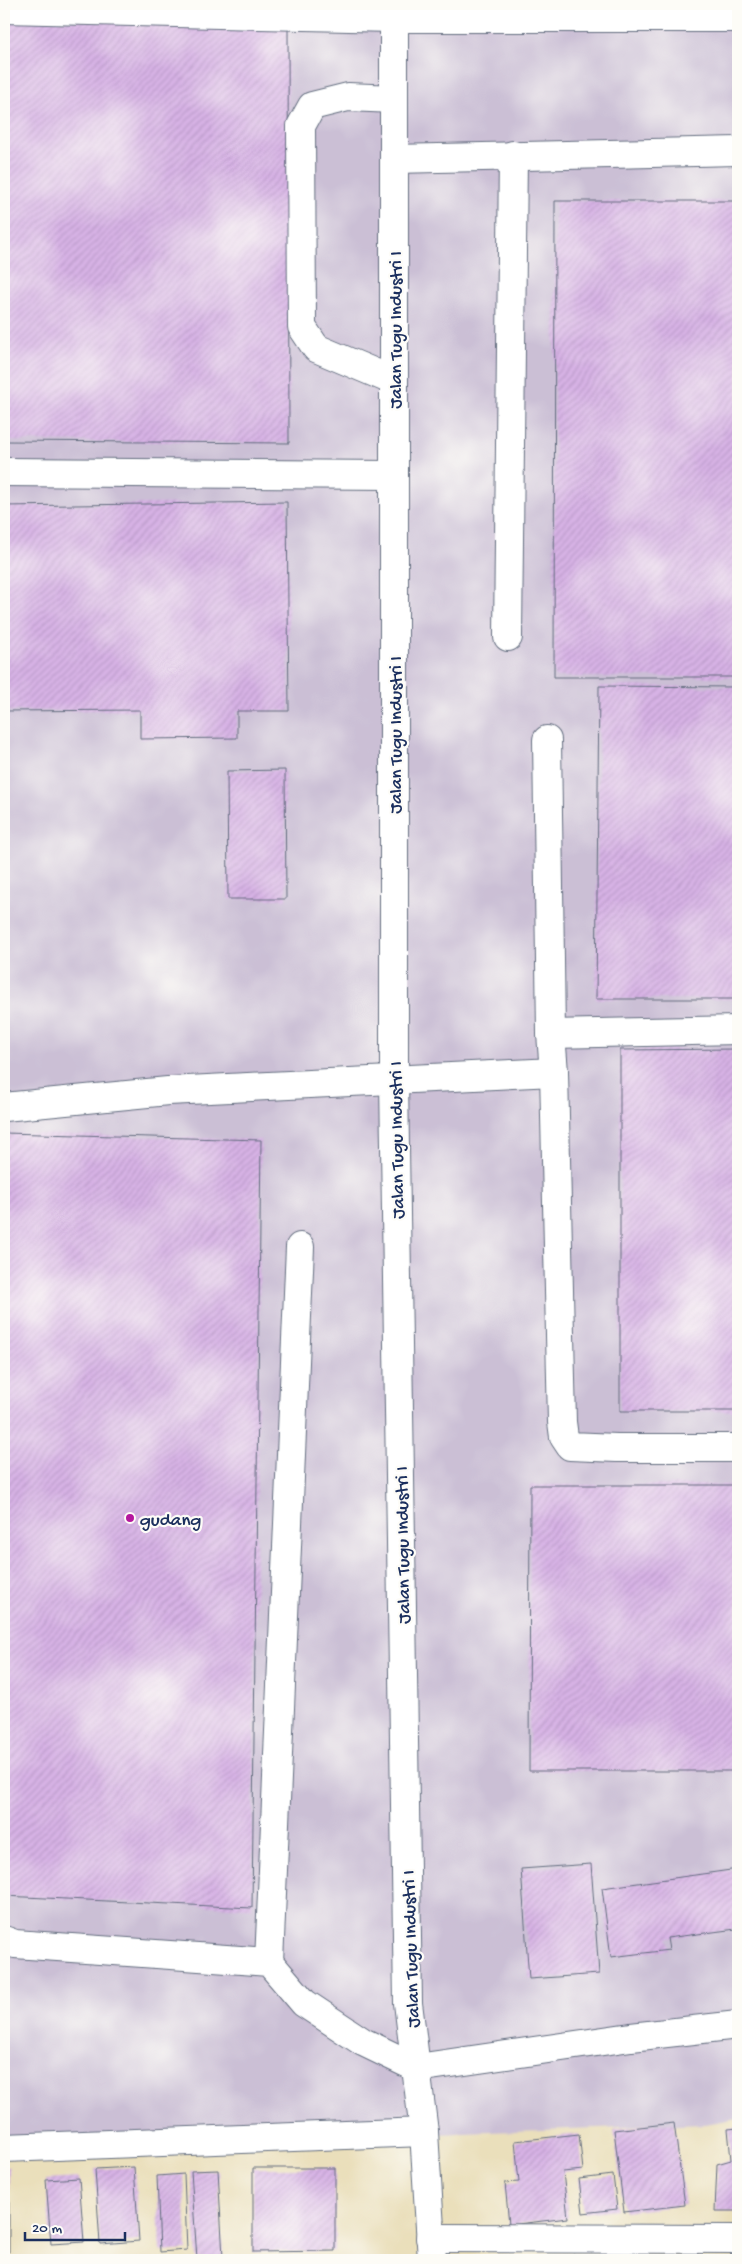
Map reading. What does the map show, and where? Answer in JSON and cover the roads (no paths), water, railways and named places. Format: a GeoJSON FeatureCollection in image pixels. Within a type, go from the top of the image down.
{"type":"FeatureCollection","features":[{"type":"Feature","properties":{"kind":"street"},"geometry":{"type":"LineString","coordinates":[[4,9],[394,11],[738,18]]}},
{"type":"Feature","properties":{"kind":"street","name":"Jalan Tugu Industri I"},"geometry":{"type":"LineString","coordinates":[[394,11],[394,1081],[408,2003],[424,2132],[431,2249]]}},
{"type":"Feature","properties":{"kind":"street"},"geometry":{"type":"LineString","coordinates":[[394,99],[348,97],[312,106],[301,126],[302,327],[316,348],[394,381]]}},
{"type":"Feature","properties":{"kind":"street"},"geometry":{"type":"LineString","coordinates":[[394,159],[738,151]]}},
{"type":"Feature","properties":{"kind":"street"},"geometry":{"type":"LineString","coordinates":[[508,637],[513,155]]}},
{"type":"Feature","properties":{"kind":"street"},"geometry":{"type":"LineString","coordinates":[[4,472],[394,475]]}},
{"type":"Feature","properties":{"kind":"street"},"geometry":{"type":"LineString","coordinates":[[546,740],[551,1034],[554,1072],[562,1422],[564,1437],[570,1446],[738,1448]]}},
{"type":"Feature","properties":{"kind":"street"},"geometry":{"type":"LineString","coordinates":[[551,1034],[738,1030]]}},
{"type":"Feature","properties":{"kind":"street"},"geometry":{"type":"LineString","coordinates":[[4,1107],[168,1091],[554,1072]]}},
{"type":"Feature","properties":{"kind":"street"},"geometry":{"type":"LineString","coordinates":[[300,1247],[269,1962],[304,2004],[363,2042],[417,2068],[631,2037],[738,2025]]}},
{"type":"Feature","properties":{"kind":"street"},"geometry":{"type":"LineString","coordinates":[[4,1940],[15,1944],[269,1962]]}},
{"type":"Feature","properties":{"kind":"street"},"geometry":{"type":"LineString","coordinates":[[4,2148],[424,2132]]}},
{"type":"Feature","properties":{"kind":"street"},"geometry":{"type":"LineString","coordinates":[[431,2249],[738,2240]]}},
{"type":"Feature","properties":{"kind":"place","name":"gudang"},"geometry":{"type":"Point","coordinates":[130,1518]}}]}
